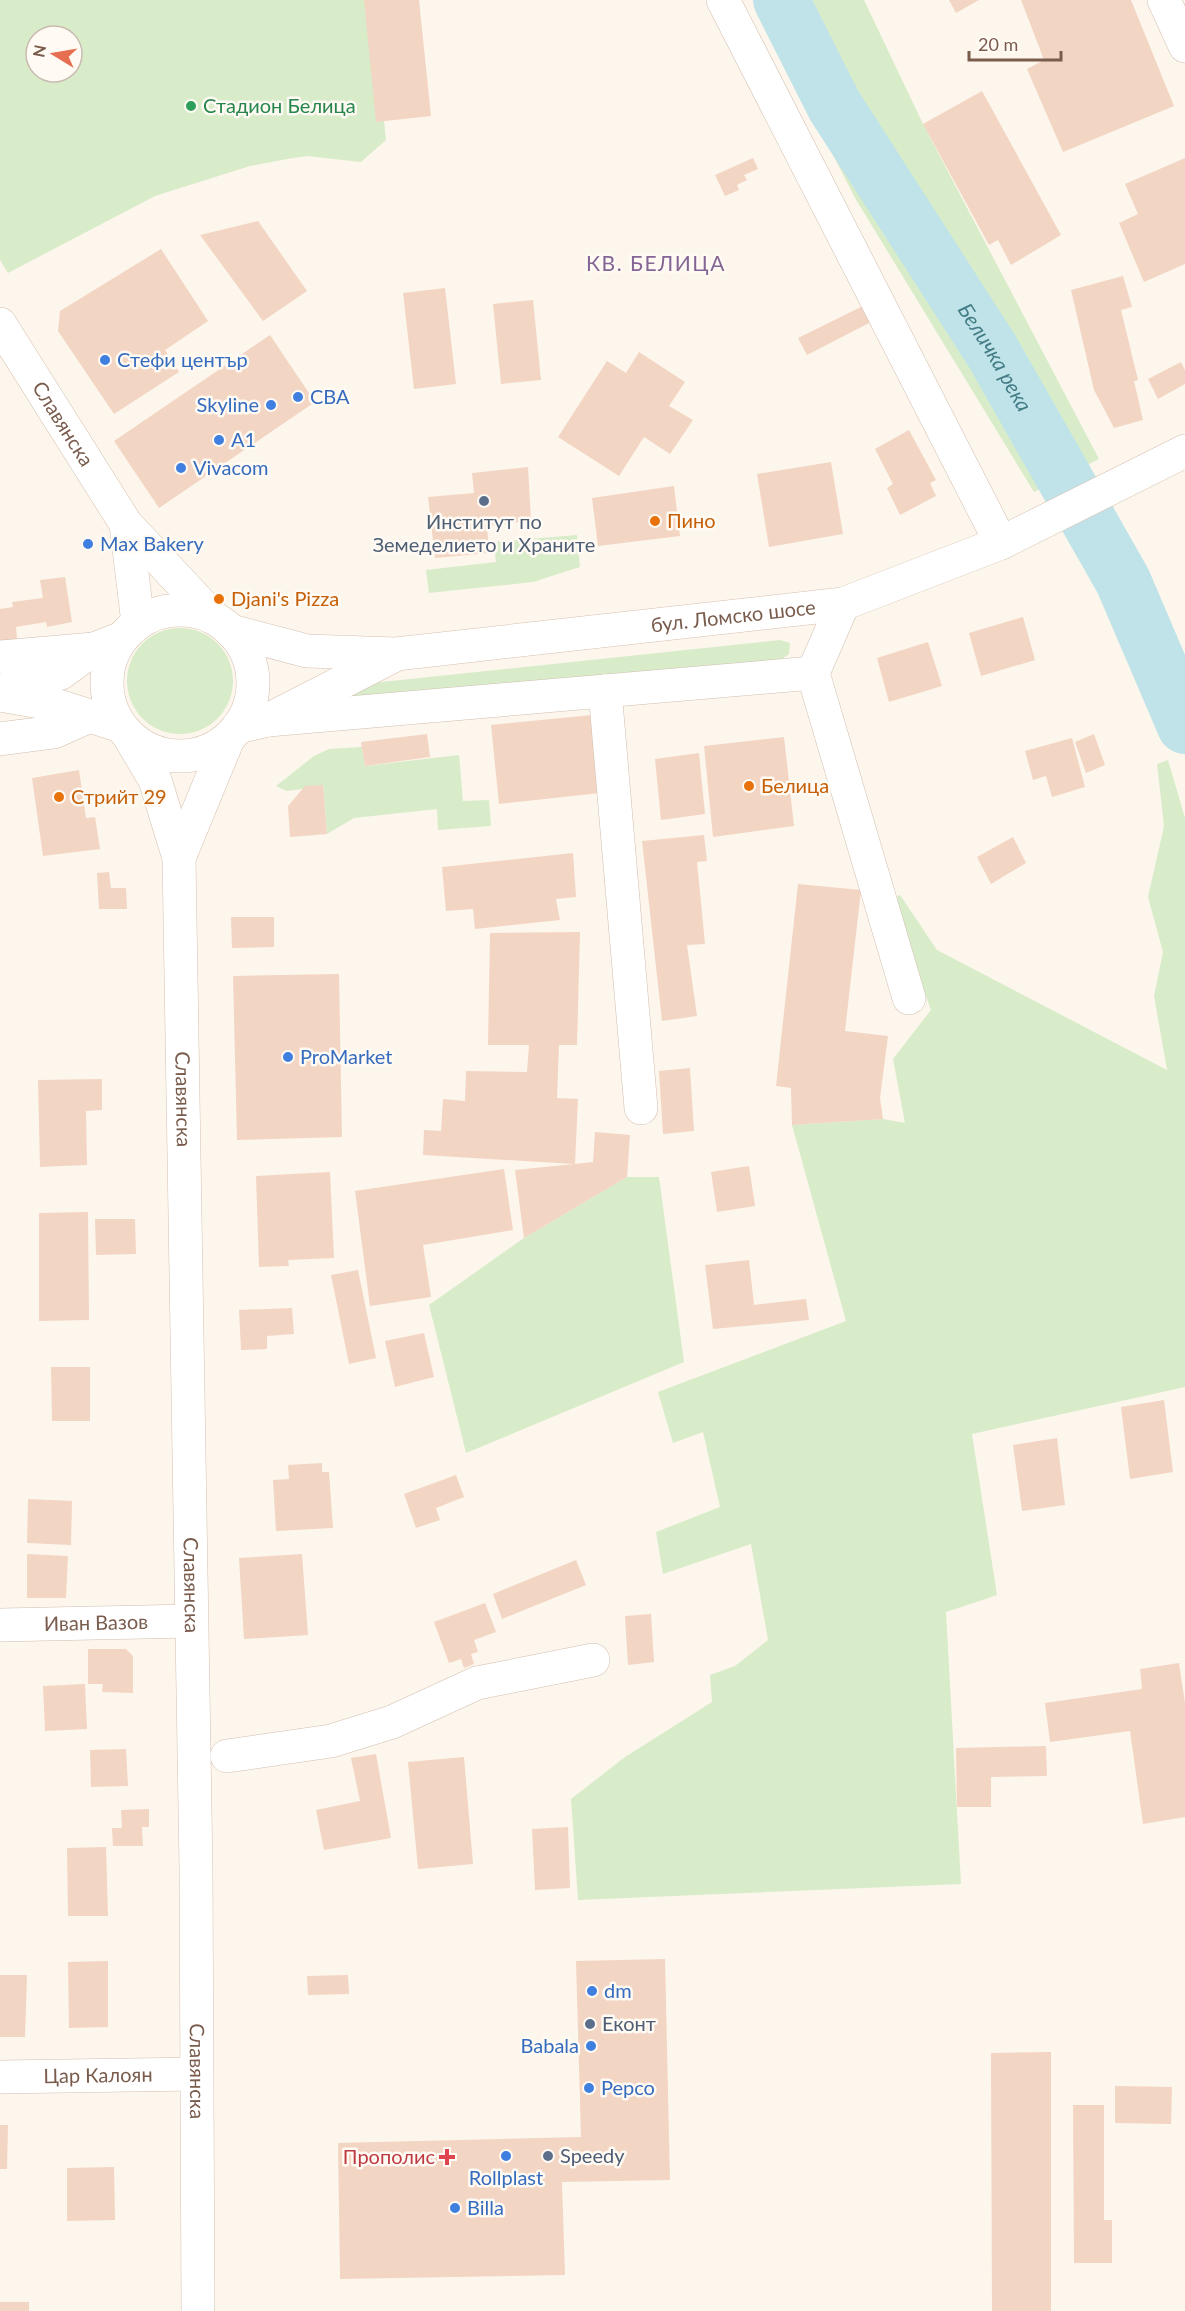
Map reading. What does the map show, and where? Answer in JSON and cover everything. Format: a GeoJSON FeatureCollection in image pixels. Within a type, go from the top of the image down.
{"type":"FeatureCollection","features":[{"type":"Feature","properties":{"kind":"street"},"geometry":{"type":"LineString","coordinates":[[723,0],[1000,543]]}},
{"type":"Feature","properties":{"kind":"street"},"geometry":{"type":"LineString","coordinates":[[1164,0],[1185,46]]}},
{"type":"Feature","properties":{"kind":"street","name":"Славянска"},"geometry":{"type":"LineString","coordinates":[[0,324],[126,524],[222,625]]}},
{"type":"Feature","properties":{"kind":"street","name":"бул. Ломско шосе"},"geometry":{"type":"LineString","coordinates":[[222,625],[307,651],[396,654],[843,604],[1000,543],[1185,451]]}},
{"type":"Feature","properties":{"kind":"street","name":"Славянска"},"geometry":{"type":"LineString","coordinates":[[118,637],[126,524]]}},
{"type":"Feature","properties":{"kind":"street"},"geometry":{"type":"LineString","coordinates":[[843,604],[813,673],[909,998]]}},
{"type":"Feature","properties":{"kind":"street"},"geometry":{"type":"LineString","coordinates":[[0,693],[61,673],[159,613],[174,610],[201,613],[222,625],[240,642],[250,662],[253,676],[245,729]]}},
{"type":"Feature","properties":{"kind":"street"},"geometry":{"type":"LineString","coordinates":[[0,657],[118,637]]}},
{"type":"Feature","properties":{"kind":"street"},"geometry":{"type":"LineString","coordinates":[[112,725],[106,684],[118,637]]}},
{"type":"Feature","properties":{"kind":"street","name":"бул. Ломско шосе"},"geometry":{"type":"LineString","coordinates":[[245,729],[396,654]]}},
{"type":"Feature","properties":{"kind":"street"},"geometry":{"type":"LineString","coordinates":[[0,693],[52,704],[112,725],[151,751],[177,756],[202,752],[245,729],[604,691],[813,673]]}},
{"type":"Feature","properties":{"kind":"street"},"geometry":{"type":"LineString","coordinates":[[604,691],[641,1108]]}},
{"type":"Feature","properties":{"kind":"street"},"geometry":{"type":"LineString","coordinates":[[0,739],[112,725]]}},
{"type":"Feature","properties":{"kind":"street","name":"Славянска"},"geometry":{"type":"LineString","coordinates":[[112,725],[154,780],[179,858],[191,1621],[198,2311]]}},
{"type":"Feature","properties":{"kind":"street","name":"Славянска"},"geometry":{"type":"LineString","coordinates":[[179,858],[245,729]]}},
{"type":"Feature","properties":{"kind":"street","name":"Иван Вазов"},"geometry":{"type":"LineString","coordinates":[[0,1625],[191,1621]]}},
{"type":"Feature","properties":{"kind":"street"},"geometry":{"type":"LineString","coordinates":[[227,1756],[331,1742],[392,1722],[477,1683],[593,1660]]}},
{"type":"Feature","properties":{"kind":"street","name":"Цар Калоян"},"geometry":{"type":"LineString","coordinates":[[0,2077],[196,2074]]}},
{"type":"Feature","properties":{"kind":"green space","name":"Стадион Белица"},"geometry":{"type":"Polygon","coordinates":[[[0,0],[371,0],[386,140],[361,162],[307,156],[250,166],[155,196],[8,273],[0,260],[0,0]]]}},
{"type":"Feature","properties":{"kind":"green space"},"geometry":{"type":"Polygon","coordinates":[[[754,0],[864,0],[923,124],[1099,459],[1034,492],[855,198],[754,0]]]}},
{"type":"Feature","properties":{"kind":"green space"},"geometry":{"type":"Polygon","coordinates":[[[577,535],[580,567],[533,582],[429,593],[426,570],[496,562],[494,542],[577,535]]]}},
{"type":"Feature","properties":{"kind":"green space"},"geometry":{"type":"Polygon","coordinates":[[[180,628],[200,632],[217,644],[229,661],[233,681],[229,701],[217,718],[200,730],[180,734],[160,730],[143,718],[131,701],[127,681],[131,661],[143,644],[160,632],[180,628]]]}},
{"type":"Feature","properties":{"kind":"green space"},"geometry":{"type":"Polygon","coordinates":[[[780,640],[790,643],[789,654],[779,661],[345,698],[372,683],[780,640]]]}},
{"type":"Feature","properties":{"kind":"green space"},"geometry":{"type":"Polygon","coordinates":[[[362,747],[365,766],[459,755],[463,801],[489,800],[491,826],[438,830],[437,809],[354,818],[327,834],[323,786],[287,791],[276,786],[314,756],[329,749],[362,747]]]}},
{"type":"Feature","properties":{"kind":"green space"},"geometry":{"type":"Polygon","coordinates":[[[1168,760],[1185,818],[1185,1387],[972,1434],[997,1595],[946,1612],[961,1884],[578,1900],[571,1799],[625,1757],[712,1702],[710,1675],[735,1666],[768,1640],[751,1544],[663,1574],[656,1532],[720,1507],[703,1432],[673,1443],[658,1392],[846,1321],[792,1125],[883,1119],[905,1123],[893,1059],[931,1010],[890,900],[900,895],[937,950],[1167,1070],[1154,996],[1163,952],[1148,897],[1164,826],[1157,764],[1168,760]]]}},
{"type":"Feature","properties":{"kind":"green space"},"geometry":{"type":"Polygon","coordinates":[[[627,1177],[659,1177],[684,1362],[466,1453],[429,1305],[524,1238],[627,1177]]]}},
{"type":"Feature","properties":{"kind":"building"},"geometry":{"type":"Polygon","coordinates":[[[364,0],[419,0],[431,116],[376,122],[364,0]]]}},
{"type":"Feature","properties":{"kind":"building"},"geometry":{"type":"Polygon","coordinates":[[[949,0],[979,0],[956,13],[949,0]]]}},
{"type":"Feature","properties":{"kind":"building"},"geometry":{"type":"Polygon","coordinates":[[[1021,0],[1131,0],[1174,106],[1063,152],[1027,69],[1044,60],[1021,0]]]}},
{"type":"Feature","properties":{"kind":"building"},"geometry":{"type":"Polygon","coordinates":[[[982,91],[1061,235],[1011,265],[998,240],[989,245],[923,124],[982,91]]]}},
{"type":"Feature","properties":{"kind":"building"},"geometry":{"type":"Polygon","coordinates":[[[753,158],[758,169],[744,175],[747,180],[737,185],[739,190],[725,196],[715,175],[753,158]]]}},
{"type":"Feature","properties":{"kind":"building"},"geometry":{"type":"Polygon","coordinates":[[[1185,158],[1185,264],[1144,282],[1119,223],[1138,214],[1125,184],[1185,158]]]}},
{"type":"Feature","properties":{"kind":"building"},"geometry":{"type":"Polygon","coordinates":[[[258,221],[307,291],[263,321],[200,235],[258,221]]]}},
{"type":"Feature","properties":{"kind":"building"},"geometry":{"type":"Polygon","coordinates":[[[161,249],[208,321],[165,350],[179,372],[114,414],[58,331],[60,311],[161,249]]]}},
{"type":"Feature","properties":{"kind":"building"},"geometry":{"type":"Polygon","coordinates":[[[1123,276],[1132,307],[1121,310],[1138,380],[1134,381],[1143,420],[1114,428],[1094,390],[1071,290],[1123,276]]]}},
{"type":"Feature","properties":{"kind":"building"},"geometry":{"type":"Polygon","coordinates":[[[445,288],[456,384],[414,389],[403,293],[445,288]]]}},
{"type":"Feature","properties":{"kind":"building"},"geometry":{"type":"Polygon","coordinates":[[[533,300],[541,380],[501,384],[493,304],[533,300]]]}},
{"type":"Feature","properties":{"kind":"building"},"geometry":{"type":"Polygon","coordinates":[[[863,306],[871,322],[807,355],[798,338],[863,306]]]}},
{"type":"Feature","properties":{"kind":"building"},"geometry":{"type":"Polygon","coordinates":[[[270,335],[315,402],[159,508],[114,441],[270,335]]]}},
{"type":"Feature","properties":{"kind":"building"},"geometry":{"type":"Polygon","coordinates":[[[639,352],[685,382],[669,406],[693,420],[670,454],[644,437],[619,476],[558,437],[607,361],[626,373],[639,352]]]}},
{"type":"Feature","properties":{"kind":"building"},"geometry":{"type":"Polygon","coordinates":[[[1181,362],[1185,370],[1185,384],[1158,399],[1148,379],[1181,362]]]}},
{"type":"Feature","properties":{"kind":"building"},"geometry":{"type":"Polygon","coordinates":[[[909,430],[936,480],[930,483],[936,496],[900,515],[887,488],[893,484],[875,449],[909,430]]]}},
{"type":"Feature","properties":{"kind":"building"},"geometry":{"type":"Polygon","coordinates":[[[831,462],[843,534],[769,547],[757,474],[831,462]]]}},
{"type":"Feature","properties":{"kind":"building"},"geometry":{"type":"Polygon","coordinates":[[[528,467],[531,521],[487,526],[489,553],[435,558],[428,497],[474,493],[472,473],[528,467]]]}},
{"type":"Feature","properties":{"kind":"building"},"geometry":{"type":"Polygon","coordinates":[[[674,486],[680,536],[598,546],[592,498],[674,486]]]}},
{"type":"Feature","properties":{"kind":"building"},"geometry":{"type":"Polygon","coordinates":[[[65,577],[72,622],[47,627],[46,622],[16,627],[17,639],[0,642],[0,609],[13,607],[12,602],[43,598],[40,580],[65,577]]]}},
{"type":"Feature","properties":{"kind":"building"},"geometry":{"type":"Polygon","coordinates":[[[1023,617],[1035,660],[981,676],[969,633],[1023,617]]]}},
{"type":"Feature","properties":{"kind":"building"},"geometry":{"type":"Polygon","coordinates":[[[928,642],[942,686],[889,702],[877,658],[928,642]]]}},
{"type":"Feature","properties":{"kind":"building"},"geometry":{"type":"Polygon","coordinates":[[[592,715],[600,793],[499,804],[491,725],[592,715]]]}},
{"type":"Feature","properties":{"kind":"building"},"geometry":{"type":"Polygon","coordinates":[[[427,734],[430,757],[365,766],[361,742],[427,734]]]}},
{"type":"Feature","properties":{"kind":"building"},"geometry":{"type":"Polygon","coordinates":[[[1094,734],[1105,765],[1086,773],[1075,742],[1094,734]]]}},
{"type":"Feature","properties":{"kind":"building","name":"Белица"},"geometry":{"type":"Polygon","coordinates":[[[784,737],[794,826],[713,837],[704,746],[784,737]]]}},
{"type":"Feature","properties":{"kind":"building"},"geometry":{"type":"Polygon","coordinates":[[[1072,738],[1085,787],[1052,797],[1046,776],[1033,780],[1025,751],[1072,738]]]}},
{"type":"Feature","properties":{"kind":"building"},"geometry":{"type":"Polygon","coordinates":[[[699,753],[705,814],[661,820],[655,759],[699,753]]]}},
{"type":"Feature","properties":{"kind":"building","name":"Стрийт 29"},"geometry":{"type":"Polygon","coordinates":[[[79,770],[86,818],[95,817],[100,849],[43,856],[32,778],[79,770]]]}},
{"type":"Feature","properties":{"kind":"building"},"geometry":{"type":"Polygon","coordinates":[[[323,785],[327,834],[290,837],[288,806],[305,786],[323,785]]]}},
{"type":"Feature","properties":{"kind":"building"},"geometry":{"type":"Polygon","coordinates":[[[704,835],[707,861],[697,862],[705,944],[687,945],[697,1016],[662,1021],[642,841],[704,835]]]}},
{"type":"Feature","properties":{"kind":"building"},"geometry":{"type":"Polygon","coordinates":[[[1013,837],[1026,863],[991,884],[977,857],[1013,837]]]}},
{"type":"Feature","properties":{"kind":"building"},"geometry":{"type":"Polygon","coordinates":[[[573,853],[576,897],[556,899],[560,920],[475,929],[473,909],[446,911],[442,867],[573,853]]]}},
{"type":"Feature","properties":{"kind":"building"},"geometry":{"type":"Polygon","coordinates":[[[109,872],[111,888],[126,888],[127,909],[99,909],[97,873],[109,872]]]}},
{"type":"Feature","properties":{"kind":"building"},"geometry":{"type":"Polygon","coordinates":[[[798,884],[861,890],[845,1031],[888,1036],[880,1098],[883,1119],[792,1125],[791,1088],[776,1086],[798,884]]]}},
{"type":"Feature","properties":{"kind":"building"},"geometry":{"type":"Polygon","coordinates":[[[231,917],[274,917],[274,947],[232,948],[231,917]]]}},
{"type":"Feature","properties":{"kind":"building"},"geometry":{"type":"Polygon","coordinates":[[[580,932],[577,1045],[559,1045],[557,1098],[578,1099],[575,1164],[593,1162],[595,1132],[630,1135],[627,1177],[524,1238],[515,1170],[574,1164],[423,1155],[424,1130],[441,1131],[443,1099],[465,1101],[466,1071],[527,1072],[529,1045],[488,1045],[490,933],[580,932]]]}},
{"type":"Feature","properties":{"kind":"building","name":"ProMarket"},"geometry":{"type":"Polygon","coordinates":[[[339,974],[342,1137],[237,1140],[233,976],[339,974]]]}},
{"type":"Feature","properties":{"kind":"building"},"geometry":{"type":"Polygon","coordinates":[[[690,1068],[694,1131],[663,1134],[659,1071],[690,1068]]]}},
{"type":"Feature","properties":{"kind":"building"},"geometry":{"type":"Polygon","coordinates":[[[102,1079],[102,1110],[86,1111],[87,1165],[40,1167],[38,1080],[102,1079]]]}},
{"type":"Feature","properties":{"kind":"building"},"geometry":{"type":"Polygon","coordinates":[[[749,1166],[755,1206],[717,1212],[711,1172],[749,1166]]]}},
{"type":"Feature","properties":{"kind":"building"},"geometry":{"type":"Polygon","coordinates":[[[504,1169],[513,1230],[423,1245],[431,1297],[370,1306],[355,1191],[504,1169]]]}},
{"type":"Feature","properties":{"kind":"building"},"geometry":{"type":"Polygon","coordinates":[[[330,1172],[334,1258],[288,1260],[289,1266],[259,1267],[256,1176],[330,1172]]]}},
{"type":"Feature","properties":{"kind":"building"},"geometry":{"type":"Polygon","coordinates":[[[88,1212],[89,1320],[39,1321],[39,1213],[88,1212]]]}},
{"type":"Feature","properties":{"kind":"building"},"geometry":{"type":"Polygon","coordinates":[[[95,1219],[135,1219],[136,1254],[96,1255],[95,1219]]]}},
{"type":"Feature","properties":{"kind":"building"},"geometry":{"type":"Polygon","coordinates":[[[749,1260],[754,1305],[806,1299],[809,1320],[713,1329],[705,1265],[749,1260]]]}},
{"type":"Feature","properties":{"kind":"building"},"geometry":{"type":"Polygon","coordinates":[[[358,1270],[376,1358],[349,1364],[331,1275],[358,1270]]]}},
{"type":"Feature","properties":{"kind":"building"},"geometry":{"type":"Polygon","coordinates":[[[292,1308],[294,1334],[267,1336],[267,1349],[241,1350],[239,1310],[292,1308]]]}},
{"type":"Feature","properties":{"kind":"building"},"geometry":{"type":"Polygon","coordinates":[[[424,1333],[434,1377],[395,1387],[385,1341],[424,1333]]]}},
{"type":"Feature","properties":{"kind":"building"},"geometry":{"type":"Polygon","coordinates":[[[51,1367],[90,1367],[90,1421],[52,1421],[51,1367]]]}},
{"type":"Feature","properties":{"kind":"building"},"geometry":{"type":"Polygon","coordinates":[[[1164,1400],[1173,1472],[1130,1479],[1121,1407],[1164,1400]]]}},
{"type":"Feature","properties":{"kind":"building"},"geometry":{"type":"Polygon","coordinates":[[[1057,1438],[1065,1505],[1022,1511],[1013,1445],[1057,1438]]]}},
{"type":"Feature","properties":{"kind":"building"},"geometry":{"type":"Polygon","coordinates":[[[322,1463],[322,1472],[329,1472],[333,1528],[276,1531],[273,1480],[289,1479],[288,1465],[322,1463]]]}},
{"type":"Feature","properties":{"kind":"building"},"geometry":{"type":"Polygon","coordinates":[[[456,1475],[464,1497],[436,1508],[440,1520],[416,1528],[404,1494],[456,1475]]]}},
{"type":"Feature","properties":{"kind":"building"},"geometry":{"type":"Polygon","coordinates":[[[28,1499],[72,1501],[71,1545],[27,1543],[28,1499]]]}},
{"type":"Feature","properties":{"kind":"building"},"geometry":{"type":"Polygon","coordinates":[[[27,1554],[68,1556],[66,1598],[27,1598],[27,1554]]]}},
{"type":"Feature","properties":{"kind":"building"},"geometry":{"type":"Polygon","coordinates":[[[302,1554],[308,1635],[244,1639],[239,1558],[302,1554]]]}},
{"type":"Feature","properties":{"kind":"building"},"geometry":{"type":"Polygon","coordinates":[[[576,1560],[586,1585],[502,1619],[493,1594],[576,1560]]]}},
{"type":"Feature","properties":{"kind":"building"},"geometry":{"type":"Polygon","coordinates":[[[485,1603],[496,1632],[474,1640],[478,1652],[471,1654],[474,1664],[464,1668],[461,1659],[449,1663],[434,1622],[485,1603]]]}},
{"type":"Feature","properties":{"kind":"building"},"geometry":{"type":"Polygon","coordinates":[[[651,1614],[654,1662],[628,1665],[625,1616],[651,1614]]]}},
{"type":"Feature","properties":{"kind":"building"},"geometry":{"type":"Polygon","coordinates":[[[88,1649],[126,1649],[133,1656],[133,1693],[102,1692],[103,1684],[88,1684],[88,1649]]]}},
{"type":"Feature","properties":{"kind":"building"},"geometry":{"type":"Polygon","coordinates":[[[1179,1663],[1185,1703],[1185,1817],[1143,1824],[1130,1731],[1050,1742],[1045,1703],[1142,1689],[1140,1669],[1179,1663]]]}},
{"type":"Feature","properties":{"kind":"building"},"geometry":{"type":"Polygon","coordinates":[[[85,1684],[87,1729],[45,1731],[43,1686],[85,1684]]]}},
{"type":"Feature","properties":{"kind":"building"},"geometry":{"type":"Polygon","coordinates":[[[1046,1746],[1047,1776],[991,1777],[991,1807],[957,1807],[956,1748],[1046,1746]]]}},
{"type":"Feature","properties":{"kind":"building"},"geometry":{"type":"Polygon","coordinates":[[[126,1749],[128,1786],[91,1787],[90,1750],[126,1749]]]}},
{"type":"Feature","properties":{"kind":"building"},"geometry":{"type":"Polygon","coordinates":[[[376,1754],[391,1838],[324,1850],[316,1810],[360,1801],[351,1758],[376,1754]]]}},
{"type":"Feature","properties":{"kind":"building"},"geometry":{"type":"Polygon","coordinates":[[[464,1757],[473,1864],[418,1869],[408,1762],[464,1757]]]}},
{"type":"Feature","properties":{"kind":"building"},"geometry":{"type":"Polygon","coordinates":[[[149,1809],[149,1827],[142,1827],[143,1846],[113,1846],[112,1828],[122,1828],[121,1810],[149,1809]]]}},
{"type":"Feature","properties":{"kind":"building"},"geometry":{"type":"Polygon","coordinates":[[[568,1827],[570,1888],[535,1890],[532,1829],[568,1827]]]}},
{"type":"Feature","properties":{"kind":"building"},"geometry":{"type":"Polygon","coordinates":[[[106,1847],[108,1916],[68,1916],[67,1848],[106,1847]]]}},
{"type":"Feature","properties":{"kind":"building"},"geometry":{"type":"Polygon","coordinates":[[[665,1959],[670,2180],[562,2182],[565,2275],[340,2279],[338,2143],[581,2137],[576,1961],[665,1959]]]}},
{"type":"Feature","properties":{"kind":"building"},"geometry":{"type":"Polygon","coordinates":[[[108,1961],[108,2027],[69,2028],[68,1962],[108,1961]]]}},
{"type":"Feature","properties":{"kind":"building"},"geometry":{"type":"Polygon","coordinates":[[[0,1975],[27,1975],[25,2037],[0,2037],[0,1975]]]}},
{"type":"Feature","properties":{"kind":"building"},"geometry":{"type":"Polygon","coordinates":[[[348,1975],[349,1994],[308,1995],[307,1976],[348,1975]]]}},
{"type":"Feature","properties":{"kind":"building"},"geometry":{"type":"Polygon","coordinates":[[[1051,2052],[1051,2311],[992,2311],[991,2053],[1051,2052]]]}},
{"type":"Feature","properties":{"kind":"building"},"geometry":{"type":"Polygon","coordinates":[[[1115,2086],[1172,2087],[1171,2124],[1115,2123],[1115,2086]]]}},
{"type":"Feature","properties":{"kind":"building"},"geometry":{"type":"Polygon","coordinates":[[[1073,2105],[1104,2105],[1104,2220],[1112,2220],[1112,2263],[1074,2263],[1073,2105]]]}},
{"type":"Feature","properties":{"kind":"building"},"geometry":{"type":"Polygon","coordinates":[[[0,2125],[8,2125],[7,2169],[0,2169],[0,2125]]]}},
{"type":"Feature","properties":{"kind":"building"},"geometry":{"type":"Polygon","coordinates":[[[114,2167],[115,2220],[67,2221],[67,2168],[114,2167]]]}},
{"type":"Feature","properties":{"kind":"building"},"geometry":{"type":"Polygon","coordinates":[[[0,2302],[29,2302],[29,2311],[0,2311],[0,2302]]]}},
{"type":"Feature","properties":{"kind":"waterway","name":"Беличка река"},"geometry":{"type":"LineString","coordinates":[[781,0],[834,105],[992,351],[1123,581],[1185,726]]}},
{"type":"Feature","properties":{"kind":"place","name":"Стадион Белица"},"geometry":{"type":"Point","coordinates":[191,106]}},
{"type":"Feature","properties":{"kind":"place","name":"Стефи център"},"geometry":{"type":"Point","coordinates":[105,360]}},
{"type":"Feature","properties":{"kind":"place","name":"CBA"},"geometry":{"type":"Point","coordinates":[298,397]}},
{"type":"Feature","properties":{"kind":"place","name":"Skyline"},"geometry":{"type":"Point","coordinates":[271,405]}},
{"type":"Feature","properties":{"kind":"place","name":"A1"},"geometry":{"type":"Point","coordinates":[219,440]}},
{"type":"Feature","properties":{"kind":"place","name":"Vivacom"},"geometry":{"type":"Point","coordinates":[181,468]}},
{"type":"Feature","properties":{"kind":"place","name":"Институт по Земеделието и Храните"},"geometry":{"type":"Point","coordinates":[484,501]}},
{"type":"Feature","properties":{"kind":"place","name":"Пино"},"geometry":{"type":"Point","coordinates":[655,521]}},
{"type":"Feature","properties":{"kind":"place","name":"Max Bakery"},"geometry":{"type":"Point","coordinates":[88,544]}},
{"type":"Feature","properties":{"kind":"place","name":"Djani's Pizza"},"geometry":{"type":"Point","coordinates":[219,599]}},
{"type":"Feature","properties":{"kind":"place","name":"Белица"},"geometry":{"type":"Point","coordinates":[749,786]}},
{"type":"Feature","properties":{"kind":"place","name":"Стрийт 29"},"geometry":{"type":"Point","coordinates":[59,797]}},
{"type":"Feature","properties":{"kind":"place","name":"ProMarket"},"geometry":{"type":"Point","coordinates":[288,1057]}},
{"type":"Feature","properties":{"kind":"place","name":"dm"},"geometry":{"type":"Point","coordinates":[592,1991]}},
{"type":"Feature","properties":{"kind":"place","name":"Еконт"},"geometry":{"type":"Point","coordinates":[590,2024]}},
{"type":"Feature","properties":{"kind":"place","name":"Babala"},"geometry":{"type":"Point","coordinates":[591,2046]}},
{"type":"Feature","properties":{"kind":"place","name":"Pepco"},"geometry":{"type":"Point","coordinates":[589,2088]}},
{"type":"Feature","properties":{"kind":"place","name":"Rollplast"},"geometry":{"type":"Point","coordinates":[506,2156]}},
{"type":"Feature","properties":{"kind":"place","name":"Speedy"},"geometry":{"type":"Point","coordinates":[548,2156]}},
{"type":"Feature","properties":{"kind":"place","name":"Прополис"},"geometry":{"type":"Point","coordinates":[447,2157]}},
{"type":"Feature","properties":{"kind":"place","name":"Billa"},"geometry":{"type":"Point","coordinates":[455,2208]}},
{"type":"Feature","properties":{"kind":"district","name":"КВ. БЕЛИЦА"},"geometry":{"type":"Point","coordinates":[656,264]}}]}
